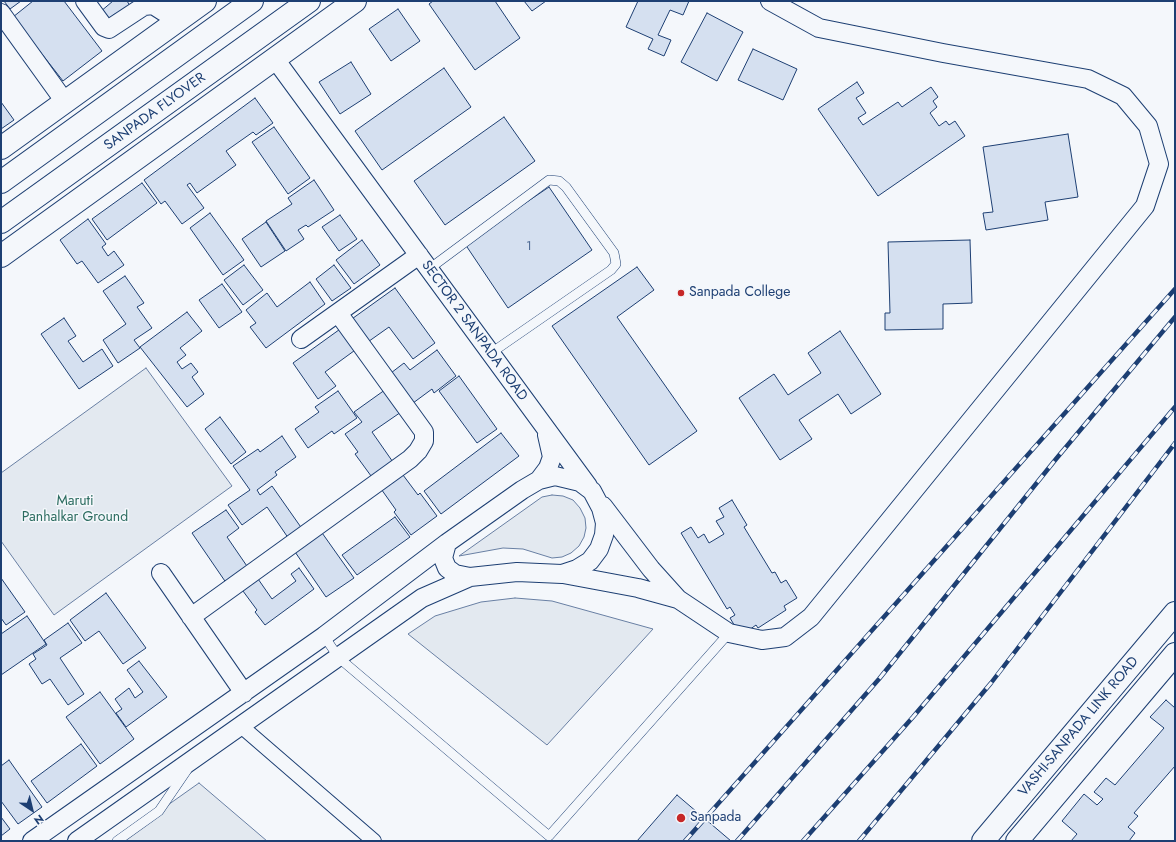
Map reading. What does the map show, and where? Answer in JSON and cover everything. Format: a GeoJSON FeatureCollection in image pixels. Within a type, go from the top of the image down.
{"type":"FeatureCollection","features":[{"type":"Feature","properties":{"kind":"main road"},"geometry":{"type":"LineString","coordinates":[[1,148],[205,1]]}},
{"type":"Feature","properties":{"kind":"main road"},"geometry":{"type":"LineString","coordinates":[[1,182],[252,1]]}},
{"type":"Feature","properties":{"kind":"main road","name":"SANPADA FLYOVER"},"geometry":{"type":"LineString","coordinates":[[1,222],[309,1]]}},
{"type":"Feature","properties":{"kind":"main road"},"geometry":{"type":"LineString","coordinates":[[1,256],[355,1]]}},
{"type":"Feature","properties":{"kind":"main road","name":"VASHI-SANPADA LINK ROAD"},"geometry":{"type":"LineString","coordinates":[[983,841],[1175,612]]}},
{"type":"Feature","properties":{"kind":"main road","name":"VASHI-SANPADA LINK ROAD"},"geometry":{"type":"LineString","coordinates":[[1017,841],[1175,654]]}},
{"type":"Feature","properties":{"kind":"street"},"geometry":{"type":"LineString","coordinates":[[85,1],[104,27],[110,29],[144,6],[153,5],[164,12],[182,1]]}},
{"type":"Feature","properties":{"kind":"street"},"geometry":{"type":"LineString","coordinates":[[447,543],[443,558],[447,568],[455,574],[470,577],[517,572],[562,574],[638,588],[678,599],[729,633],[762,640],[785,637],[811,617],[1145,206],[1159,164],[1148,126],[1123,96],[1088,79],[943,53],[819,28],[770,1]]}},
{"type":"Feature","properties":{"kind":"street"},"geometry":{"type":"LineString","coordinates":[[1,13],[65,102]]}},
{"type":"Feature","properties":{"kind":"street","name":"SECTOR 2 SANPADA ROAD"},"geometry":{"type":"LineString","coordinates":[[275,59],[592,491],[651,569],[678,599]]}},
{"type":"Feature","properties":{"kind":"street"},"geometry":{"type":"LineString","coordinates":[[301,339],[338,313],[424,262]]}},
{"type":"Feature","properties":{"kind":"street"},"geometry":{"type":"LineString","coordinates":[[192,617],[410,459],[418,451],[424,441],[424,432],[338,313]]}},
{"type":"Feature","properties":{"kind":"street"},"geometry":{"type":"LineString","coordinates":[[539,480],[548,468],[552,457],[551,445],[545,427]]}},
{"type":"Feature","properties":{"kind":"street"},"geometry":{"type":"LineString","coordinates":[[32,841],[324,636],[447,543],[522,490],[539,480],[555,476],[580,482],[592,491],[605,523],[604,535],[599,549],[590,561],[577,569],[562,574]]}},
{"type":"Feature","properties":{"kind":"street"},"geometry":{"type":"LineString","coordinates":[[161,574],[244,693]]}},
{"type":"Feature","properties":{"kind":"street"},"geometry":{"type":"LineString","coordinates":[[77,841],[339,658],[422,598],[470,577]]}},
{"type":"Feature","properties":{"kind":"street"},"geometry":{"type":"LineString","coordinates":[[241,726],[374,841]]}},
{"type":"Feature","properties":{"kind":"lane"},"geometry":{"type":"LineString","coordinates":[[424,262],[549,180],[559,181],[566,187],[614,253],[616,264],[611,270],[491,353]]}},
{"type":"Feature","properties":{"kind":"lane"},"geometry":{"type":"LineString","coordinates":[[324,636],[339,658],[549,836],[729,633]]}},
{"type":"Feature","properties":{"kind":"lane"},"geometry":{"type":"LineString","coordinates":[[117,841],[160,811],[195,759]]}},
{"type":"Feature","properties":{"kind":"green space","name":"Maruti Panhalkar Ground"},"geometry":{"type":"Polygon","coordinates":[[[146,368],[232,486],[54,615],[1,541],[1,473],[146,368]]]}},
{"type":"Feature","properties":{"kind":"green space"},"geometry":{"type":"Polygon","coordinates":[[[552,495],[563,496],[573,500],[580,508],[585,518],[586,528],[584,537],[579,546],[571,553],[562,557],[552,558],[523,549],[503,548],[459,556],[542,497],[552,495]]]}},
{"type":"Feature","properties":{"kind":"green space"},"geometry":{"type":"Polygon","coordinates":[[[515,598],[552,601],[653,629],[547,745],[408,634],[435,616],[481,602],[515,598]]]}},
{"type":"Feature","properties":{"kind":"green space"},"geometry":{"type":"Polygon","coordinates":[[[199,783],[267,841],[117,841],[199,783]]]}},
{"type":"Feature","properties":{"kind":"building"},"geometry":{"type":"Polygon","coordinates":[[[4,1],[21,1],[10,9],[4,1]]]}},
{"type":"Feature","properties":{"kind":"building"},"geometry":{"type":"Polygon","coordinates":[[[33,1],[64,1],[102,51],[63,81],[13,17],[33,1]]]}},
{"type":"Feature","properties":{"kind":"building"},"geometry":{"type":"Polygon","coordinates":[[[113,1],[127,1],[132,9],[118,19],[115,14],[105,21],[100,12],[113,1]]]}},
{"type":"Feature","properties":{"kind":"building"},"geometry":{"type":"Polygon","coordinates":[[[433,1],[495,1],[520,38],[475,70],[429,4],[433,1]]]}},
{"type":"Feature","properties":{"kind":"building"},"geometry":{"type":"Polygon","coordinates":[[[524,1],[546,1],[532,11],[524,1]]]}},
{"type":"Feature","properties":{"kind":"building"},"geometry":{"type":"Polygon","coordinates":[[[638,1],[689,1],[683,15],[670,10],[658,35],[671,40],[664,56],[648,49],[653,39],[626,27],[638,1]]]}},
{"type":"Feature","properties":{"kind":"building"},"geometry":{"type":"Polygon","coordinates":[[[398,9],[420,41],[391,61],[369,29],[398,9]]]}},
{"type":"Feature","properties":{"kind":"building"},"geometry":{"type":"Polygon","coordinates":[[[707,13],[743,32],[717,81],[681,62],[707,13]]]}},
{"type":"Feature","properties":{"kind":"building"},"geometry":{"type":"Polygon","coordinates":[[[753,49],[797,69],[783,100],[738,80],[753,49]]]}},
{"type":"Feature","properties":{"kind":"building"},"geometry":{"type":"Polygon","coordinates":[[[351,62],[371,94],[340,114],[319,82],[351,62]]]}},
{"type":"Feature","properties":{"kind":"building"},"geometry":{"type":"Polygon","coordinates":[[[444,68],[471,107],[382,170],[355,131],[444,68]]]}},
{"type":"Feature","properties":{"kind":"building"},"geometry":{"type":"Polygon","coordinates":[[[857,82],[864,93],[856,98],[866,113],[858,118],[863,125],[898,102],[902,107],[931,87],[938,97],[933,101],[937,107],[930,113],[939,126],[946,121],[949,125],[955,121],[965,136],[878,196],[818,109],[857,82]]]}},
{"type":"Feature","properties":{"kind":"building"},"geometry":{"type":"Polygon","coordinates":[[[255,98],[273,123],[256,135],[253,132],[226,151],[236,165],[197,193],[190,183],[187,185],[204,208],[182,224],[165,201],[161,204],[144,180],[255,98]]]}},
{"type":"Feature","properties":{"kind":"building"},"geometry":{"type":"Polygon","coordinates":[[[1,102],[14,120],[1,129],[1,102]]]}},
{"type":"Feature","properties":{"kind":"building"},"geometry":{"type":"Polygon","coordinates":[[[504,117],[535,161],[445,225],[414,181],[504,117]]]}},
{"type":"Feature","properties":{"kind":"building"},"geometry":{"type":"Polygon","coordinates":[[[274,127],[310,178],[288,194],[252,142],[274,127]]]}},
{"type":"Feature","properties":{"kind":"building"},"geometry":{"type":"Polygon","coordinates":[[[1068,134],[1078,197],[1045,202],[1048,220],[986,230],[983,213],[993,212],[983,147],[1068,134]]]}},
{"type":"Feature","properties":{"kind":"building"},"geometry":{"type":"Polygon","coordinates":[[[314,180],[334,210],[308,227],[306,225],[298,230],[304,239],[286,251],[266,221],[292,204],[288,198],[314,180]]]}},
{"type":"Feature","properties":{"kind":"building"},"geometry":{"type":"Polygon","coordinates":[[[142,183],[157,203],[107,240],[92,219],[142,183]]]}},
{"type":"Feature","properties":{"kind":"building"},"geometry":{"type":"Polygon","coordinates":[[[549,187],[592,250],[508,308],[465,244],[549,187]]]}},
{"type":"Feature","properties":{"kind":"building"},"geometry":{"type":"Polygon","coordinates":[[[210,213],[244,260],[223,275],[190,228],[210,213]]]}},
{"type":"Feature","properties":{"kind":"building"},"geometry":{"type":"Polygon","coordinates":[[[340,215],[357,239],[339,251],[322,227],[340,215]]]}},
{"type":"Feature","properties":{"kind":"building"},"geometry":{"type":"Polygon","coordinates":[[[88,219],[106,244],[102,247],[108,256],[114,251],[124,265],[98,283],[82,261],[77,264],[60,240],[88,219]]]}},
{"type":"Feature","properties":{"kind":"building"},"geometry":{"type":"Polygon","coordinates":[[[266,222],[285,251],[261,267],[242,239],[266,222]]]}},
{"type":"Feature","properties":{"kind":"building"},"geometry":{"type":"Polygon","coordinates":[[[362,240],[380,265],[354,284],[336,260],[362,240]]]}},
{"type":"Feature","properties":{"kind":"building"},"geometry":{"type":"Polygon","coordinates":[[[970,240],[972,303],[943,304],[943,329],[885,330],[885,313],[890,313],[888,242],[970,240]]]}},
{"type":"Feature","properties":{"kind":"building"},"geometry":{"type":"Polygon","coordinates":[[[244,265],[263,290],[243,305],[224,280],[244,265]]]}},
{"type":"Feature","properties":{"kind":"building"},"geometry":{"type":"Polygon","coordinates":[[[334,265],[351,288],[332,301],[316,279],[334,265]]]}},
{"type":"Feature","properties":{"kind":"building"},"geometry":{"type":"Polygon","coordinates":[[[637,267],[654,290],[617,317],[697,431],[649,465],[552,326],[637,267]]]}},
{"type":"Feature","properties":{"kind":"building"},"geometry":{"type":"Polygon","coordinates":[[[125,276],[144,303],[137,307],[152,328],[134,340],[140,348],[118,363],[103,340],[126,324],[103,291],[125,276]]]}},
{"type":"Feature","properties":{"kind":"building"},"geometry":{"type":"Polygon","coordinates":[[[310,282],[325,304],[266,348],[250,327],[256,323],[246,310],[267,293],[277,307],[310,282]]]}},
{"type":"Feature","properties":{"kind":"building"},"geometry":{"type":"Polygon","coordinates":[[[222,284],[242,312],[219,328],[199,300],[222,284]]]}},
{"type":"Feature","properties":{"kind":"building"},"geometry":{"type":"Polygon","coordinates":[[[395,288],[435,343],[413,359],[389,327],[365,344],[349,321],[395,288]]]}},
{"type":"Feature","properties":{"kind":"building"},"geometry":{"type":"Polygon","coordinates":[[[187,312],[202,331],[180,348],[186,355],[177,362],[182,369],[191,363],[198,372],[192,377],[204,394],[187,407],[140,347],[187,312]]]}},
{"type":"Feature","properties":{"kind":"building"},"geometry":{"type":"Polygon","coordinates":[[[64,318],[76,336],[68,341],[83,362],[102,349],[113,366],[79,389],[41,334],[64,318]]]}},
{"type":"Feature","properties":{"kind":"building"},"geometry":{"type":"Polygon","coordinates":[[[343,327],[358,348],[325,372],[336,386],[318,399],[293,363],[343,327]]]}},
{"type":"Feature","properties":{"kind":"building"},"geometry":{"type":"Polygon","coordinates":[[[840,331],[881,394],[851,414],[838,394],[799,420],[812,439],[780,460],[739,398],[774,374],[788,395],[821,373],[808,353],[840,331]]]}},
{"type":"Feature","properties":{"kind":"building"},"geometry":{"type":"Polygon","coordinates":[[[437,350],[456,376],[434,393],[432,389],[409,406],[387,376],[404,363],[410,370],[437,350]]]}},
{"type":"Feature","properties":{"kind":"building"},"geometry":{"type":"Polygon","coordinates":[[[459,376],[497,429],[477,443],[439,391],[459,376]]]}},
{"type":"Feature","properties":{"kind":"building"},"geometry":{"type":"Polygon","coordinates":[[[389,387],[404,410],[372,432],[395,465],[374,480],[355,454],[358,452],[345,434],[362,422],[354,412],[389,387]]]}},
{"type":"Feature","properties":{"kind":"building"},"geometry":{"type":"Polygon","coordinates":[[[338,391],[357,418],[334,434],[332,431],[308,448],[295,429],[319,412],[315,407],[338,391]]]}},
{"type":"Feature","properties":{"kind":"building"},"geometry":{"type":"Polygon","coordinates":[[[220,417],[246,452],[231,464],[205,429],[220,417]]]}},
{"type":"Feature","properties":{"kind":"building"},"geometry":{"type":"Polygon","coordinates":[[[501,433],[519,456],[441,514],[424,491],[501,433]]]}},
{"type":"Feature","properties":{"kind":"building"},"geometry":{"type":"Polygon","coordinates":[[[282,436],[296,457],[275,472],[277,475],[257,490],[260,495],[272,486],[305,533],[291,542],[267,507],[242,525],[228,505],[250,490],[233,466],[258,449],[260,452],[282,436]]]}},
{"type":"Feature","properties":{"kind":"building"},"geometry":{"type":"Polygon","coordinates":[[[400,471],[418,495],[420,493],[437,516],[411,535],[394,512],[396,510],[379,486],[400,471]]]}},
{"type":"Feature","properties":{"kind":"building"},"geometry":{"type":"Polygon","coordinates":[[[732,500],[747,525],[744,527],[772,573],[775,572],[781,583],[786,580],[797,598],[784,606],[786,610],[758,628],[756,625],[749,630],[739,633],[730,618],[735,615],[730,607],[727,609],[681,533],[691,527],[698,538],[704,534],[709,543],[724,534],[716,521],[724,517],[719,508],[732,500]]]}},
{"type":"Feature","properties":{"kind":"building"},"geometry":{"type":"Polygon","coordinates":[[[226,510],[239,528],[227,537],[251,572],[229,587],[192,533],[226,510]]]}},
{"type":"Feature","properties":{"kind":"building"},"geometry":{"type":"Polygon","coordinates":[[[395,517],[410,537],[357,575],[342,555],[395,517]]]}},
{"type":"Feature","properties":{"kind":"building"},"geometry":{"type":"Polygon","coordinates":[[[320,530],[354,578],[326,597],[293,549],[320,530]]]}},
{"type":"Feature","properties":{"kind":"building"},"geometry":{"type":"Polygon","coordinates":[[[299,568],[314,589],[265,625],[255,612],[257,610],[240,587],[256,576],[272,599],[296,581],[291,574],[299,568]]]}},
{"type":"Feature","properties":{"kind":"building"},"geometry":{"type":"Polygon","coordinates":[[[1,578],[25,612],[6,625],[1,618],[1,578]]]}},
{"type":"Feature","properties":{"kind":"building"},"geometry":{"type":"Polygon","coordinates":[[[106,593],[146,648],[123,664],[99,631],[85,641],[70,620],[106,593]]]}},
{"type":"Feature","properties":{"kind":"building"},"geometry":{"type":"Polygon","coordinates":[[[27,616],[46,644],[1,675],[1,634],[27,616]]]}},
{"type":"Feature","properties":{"kind":"building"},"geometry":{"type":"Polygon","coordinates":[[[68,623],[82,643],[60,658],[84,694],[68,705],[50,679],[42,684],[29,664],[36,659],[33,654],[47,645],[44,640],[68,623]]]}},
{"type":"Feature","properties":{"kind":"building"},"geometry":{"type":"Polygon","coordinates":[[[139,661],[167,697],[126,727],[116,713],[122,709],[115,699],[129,688],[135,698],[143,692],[127,670],[139,661]]]}},
{"type":"Feature","properties":{"kind":"building"},"geometry":{"type":"Polygon","coordinates":[[[100,692],[134,739],[100,764],[66,717],[100,692]]]}},
{"type":"Feature","properties":{"kind":"building"},"geometry":{"type":"Polygon","coordinates":[[[1166,700],[1175,708],[1175,766],[1134,813],[1138,816],[1128,827],[1135,833],[1129,841],[1071,841],[1077,834],[1062,821],[1084,794],[1097,805],[1103,799],[1094,792],[1106,778],[1115,785],[1164,728],[1150,717],[1166,700]]]}},
{"type":"Feature","properties":{"kind":"building"},"geometry":{"type":"Polygon","coordinates":[[[81,744],[97,766],[47,803],[31,781],[81,744]]]}},
{"type":"Feature","properties":{"kind":"building"},"geometry":{"type":"Polygon","coordinates":[[[9,760],[42,807],[18,824],[1,801],[1,766],[9,760]]]}},
{"type":"Feature","properties":{"kind":"building","name":"Sanpada"},"geometry":{"type":"Polygon","coordinates":[[[677,795],[731,841],[637,841],[677,795]]]}},
{"type":"Feature","properties":{"kind":"building"},"geometry":{"type":"Polygon","coordinates":[[[1,817],[10,829],[1,836],[1,817]]]}},
{"type":"Feature","properties":{"kind":"railway"},"geometry":{"type":"LineString","coordinates":[[685,841],[1175,289]]}},
{"type":"Feature","properties":{"kind":"railway"},"geometry":{"type":"LineString","coordinates":[[737,841],[879,679],[1056,459],[1175,317]]}},
{"type":"Feature","properties":{"kind":"railway"},"geometry":{"type":"LineString","coordinates":[[803,841],[913,717],[1175,407]]}},
{"type":"Feature","properties":{"kind":"railway"},"geometry":{"type":"LineString","coordinates":[[859,841],[991,683],[1175,443]]}},
{"type":"Feature","properties":{"kind":"place","name":"Sanpada College"},"geometry":{"type":"Point","coordinates":[681,293]}},
{"type":"Feature","properties":{"kind":"place","name":"Sanpada"},"geometry":{"type":"Point","coordinates":[681,818]}}]}
